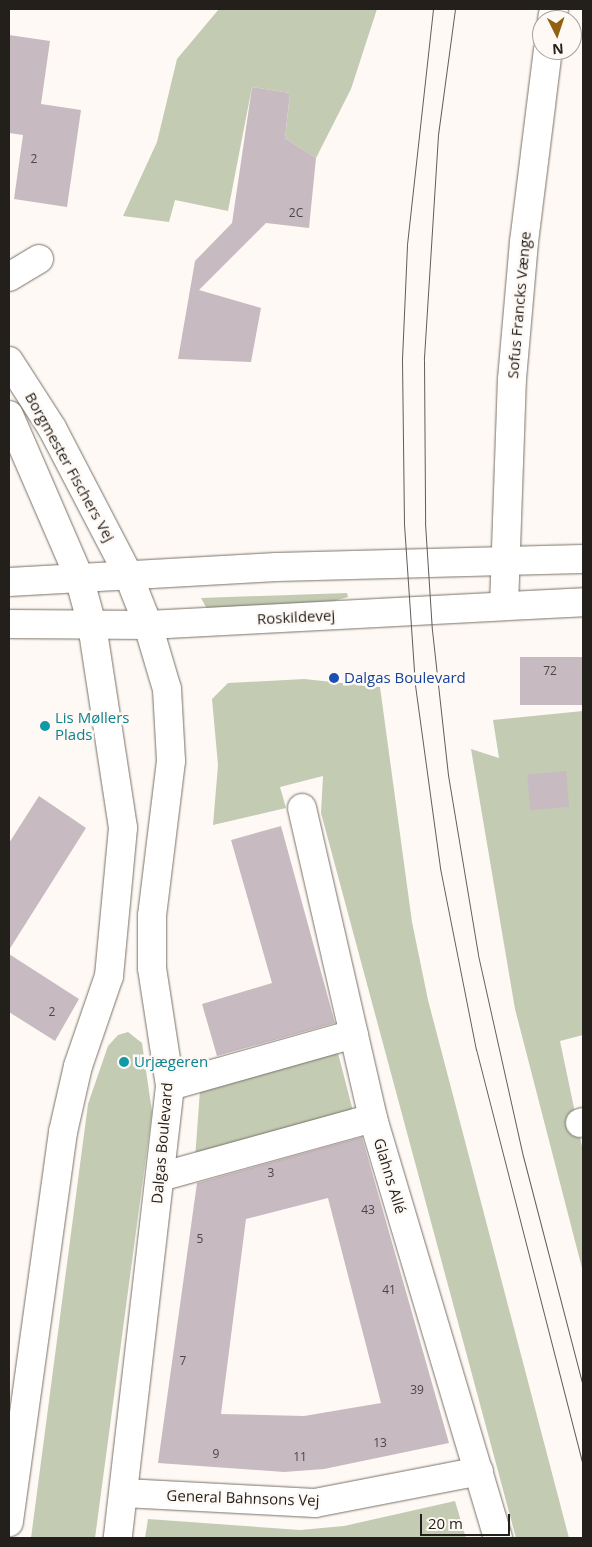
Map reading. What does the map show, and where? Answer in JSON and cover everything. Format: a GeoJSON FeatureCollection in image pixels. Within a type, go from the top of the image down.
{"type":"FeatureCollection","features":[{"type":"Feature","properties":{"kind":"street","name":"Sofus Francks Vænge"},"geometry":{"type":"LineString","coordinates":[[504,606],[504,561],[512,379],[524,242],[547,60]]}},
{"type":"Feature","properties":{"kind":"street"},"geometry":{"type":"LineString","coordinates":[[9,277],[39,259]]}},
{"type":"Feature","properties":{"kind":"street","name":"Borgmester Fischers Vej"},"geometry":{"type":"LineString","coordinates":[[9,361],[52,428],[128,574]]}},
{"type":"Feature","properties":{"kind":"street","name":"Borgmester Fischers Vej"},"geometry":{"type":"LineString","coordinates":[[9,415],[79,577]]}},
{"type":"Feature","properties":{"kind":"street"},"geometry":{"type":"LineString","coordinates":[[9,582],[128,574],[583,559]]}},
{"type":"Feature","properties":{"kind":"street","name":"Dalgas Boulevard"},"geometry":{"type":"LineString","coordinates":[[118,1538],[170,1086],[152,968],[152,916],[171,761],[167,689],[148,625],[128,574]]}},
{"type":"Feature","properties":{"kind":"street"},"geometry":{"type":"LineString","coordinates":[[9,1522],[12,1477],[63,1132],[78,1066],[109,976],[123,828],[92,625],[79,577]]}},
{"type":"Feature","properties":{"kind":"street","name":"Roskildevej"},"geometry":{"type":"LineString","coordinates":[[9,624],[148,625],[583,602]]}},
{"type":"Feature","properties":{"kind":"street","name":"Glahns Allé"},"geometry":{"type":"LineString","coordinates":[[302,808],[373,1118],[498,1538]]}},
{"type":"Feature","properties":{"kind":"street"},"geometry":{"type":"LineString","coordinates":[[170,1086],[354,1034]]}},
{"type":"Feature","properties":{"kind":"street"},"geometry":{"type":"LineString","coordinates":[[160,1177],[373,1118]]}},
{"type":"Feature","properties":{"kind":"street","name":"General Bahnsons Vej"},"geometry":{"type":"LineString","coordinates":[[124,1493],[315,1503],[479,1471]]}},
{"type":"Feature","properties":{"kind":"green space"},"geometry":{"type":"Polygon","coordinates":[[[219,9],[377,9],[351,89],[316,158],[285,138],[290,93],[252,87],[228,211],[175,200],[169,222],[123,216],[157,142],[177,59],[219,9]]]}},
{"type":"Feature","properties":{"kind":"green space"},"geometry":{"type":"Polygon","coordinates":[[[347,593],[348,597],[334,601],[207,609],[201,598],[347,593]]]}},
{"type":"Feature","properties":{"kind":"green space"},"geometry":{"type":"Polygon","coordinates":[[[304,679],[380,687],[412,922],[428,1000],[569,1538],[516,1538],[321,813],[323,776],[280,787],[286,808],[213,825],[218,765],[212,699],[228,683],[304,679]]]}},
{"type":"Feature","properties":{"kind":"green space"},"geometry":{"type":"Polygon","coordinates":[[[583,711],[583,1035],[560,1041],[583,1151],[583,1272],[515,1009],[471,749],[499,758],[493,720],[583,711]]]}},
{"type":"Feature","properties":{"kind":"green space"},"geometry":{"type":"Polygon","coordinates":[[[128,1032],[142,1043],[152,1112],[95,1538],[31,1538],[88,1104],[108,1046],[118,1035],[128,1032]]]}},
{"type":"Feature","properties":{"kind":"green space"},"geometry":{"type":"Polygon","coordinates":[[[338,1053],[354,1115],[195,1159],[200,1090],[338,1053]]]}},
{"type":"Feature","properties":{"kind":"green space"},"geometry":{"type":"Polygon","coordinates":[[[455,1501],[466,1538],[145,1538],[148,1519],[300,1530],[344,1526],[455,1501]]]}},
{"type":"Feature","properties":{"kind":"building"},"geometry":{"type":"Polygon","coordinates":[[[9,35],[50,41],[41,104],[81,110],[67,207],[14,199],[23,135],[9,133],[9,35]]]}},
{"type":"Feature","properties":{"kind":"building"},"geometry":{"type":"Polygon","coordinates":[[[252,87],[290,93],[285,138],[316,158],[309,228],[266,223],[199,290],[261,308],[251,362],[178,359],[195,261],[232,223],[252,87]]]}},
{"type":"Feature","properties":{"kind":"building"},"geometry":{"type":"Polygon","coordinates":[[[520,657],[583,657],[583,705],[520,705],[520,657]]]}},
{"type":"Feature","properties":{"kind":"building"},"geometry":{"type":"Polygon","coordinates":[[[566,771],[569,807],[530,810],[527,774],[566,771]]]}},
{"type":"Feature","properties":{"kind":"building"},"geometry":{"type":"Polygon","coordinates":[[[39,796],[86,828],[9,950],[9,843],[39,796]]]}},
{"type":"Feature","properties":{"kind":"building"},"geometry":{"type":"Polygon","coordinates":[[[281,826],[335,1023],[217,1056],[202,1004],[272,983],[231,840],[281,826]]]}},
{"type":"Feature","properties":{"kind":"building"},"geometry":{"type":"Polygon","coordinates":[[[9,954],[79,999],[55,1041],[9,1012],[9,954]]]}},
{"type":"Feature","properties":{"kind":"building"},"geometry":{"type":"Polygon","coordinates":[[[362,1137],[449,1443],[324,1469],[284,1472],[158,1463],[197,1183],[362,1137]],[[328,1198],[246,1219],[221,1414],[304,1416],[381,1403],[328,1198]]]}},
{"type":"Feature","properties":{"kind":"tram line"},"geometry":{"type":"LineString","coordinates":[[433,9],[407,245],[402,360],[404,524],[415,685],[440,868],[476,1049],[583,1465]]}},
{"type":"Feature","properties":{"kind":"tram line"},"geometry":{"type":"LineString","coordinates":[[455,9],[438,135],[424,360],[425,523],[432,630],[448,775],[478,955],[523,1156],[583,1386]]}},
{"type":"Feature","properties":{"kind":"place","name":"Dalgas Boulevard"},"geometry":{"type":"Point","coordinates":[334,678]}},
{"type":"Feature","properties":{"kind":"place","name":"Lis Møllers Plads"},"geometry":{"type":"Point","coordinates":[45,726]}},
{"type":"Feature","properties":{"kind":"place","name":"Urjægeren"},"geometry":{"type":"Point","coordinates":[124,1062]}}]}
